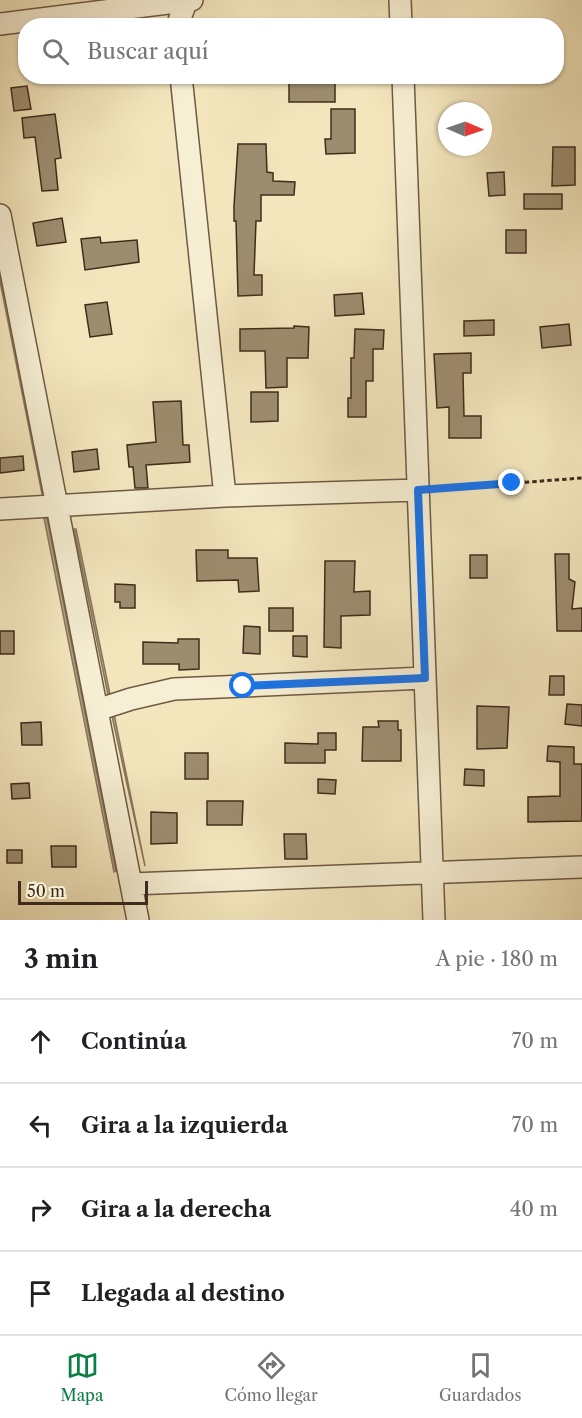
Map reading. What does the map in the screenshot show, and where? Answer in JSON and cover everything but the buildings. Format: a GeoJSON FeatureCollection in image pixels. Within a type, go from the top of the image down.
{"type":"FeatureCollection","features":[{"type":"Feature","properties":{"kind":"street"},"geometry":{"type":"LineString","coordinates":[[180,18],[187,0]]}},
{"type":"Feature","properties":{"kind":"street"},"geometry":{"type":"LineString","coordinates":[[47,18],[192,0]]}},
{"type":"Feature","properties":{"kind":"street"},"geometry":{"type":"LineString","coordinates":[[400,0],[401,18]]}},
{"type":"Feature","properties":{"kind":"street"},"geometry":{"type":"LineString","coordinates":[[0,24],[18,22]]}},
{"type":"Feature","properties":{"kind":"street"},"geometry":{"type":"LineString","coordinates":[[182,84],[225,496]]}},
{"type":"Feature","properties":{"kind":"street"},"geometry":{"type":"LineString","coordinates":[[403,84],[434,920]]}},
{"type":"Feature","properties":{"kind":"street"},"geometry":{"type":"LineString","coordinates":[[0,215],[138,920]]}},
{"type":"Feature","properties":{"kind":"street"},"geometry":{"type":"LineString","coordinates":[[0,509],[225,496],[418,490]]}},
{"type":"Feature","properties":{"kind":"street"},"geometry":{"type":"LineString","coordinates":[[97,710],[174,689],[425,678]]}},
{"type":"Feature","properties":{"kind":"street"},"geometry":{"type":"LineString","coordinates":[[131,884],[582,867]]}},
{"type":"Feature","properties":{"kind":"path"},"geometry":{"type":"LineString","coordinates":[[418,490],[582,478]]}},
{"type":"Feature","properties":{"kind":"shaded area"},"geometry":{"type":"Polygon","coordinates":[[[0,270],[44,494],[42,494],[0,281],[0,270]]]}},
{"type":"Feature","properties":{"kind":"shaded area"},"geometry":{"type":"Polygon","coordinates":[[[44,518],[47,518],[116,871],[114,872],[44,518]]]}},
{"type":"Feature","properties":{"kind":"shaded area"},"geometry":{"type":"Polygon","coordinates":[[[74,529],[76,529],[110,694],[108,695],[74,529]]]}},
{"type":"Feature","properties":{"kind":"shaded area"},"geometry":{"type":"Polygon","coordinates":[[[114,714],[145,866],[112,716],[114,714]]]}},
{"type":"Feature","properties":{"kind":"route"},"geometry":{"type":"LineString","coordinates":[[243,686],[425,678],[418,490],[512,483]]}}]}
